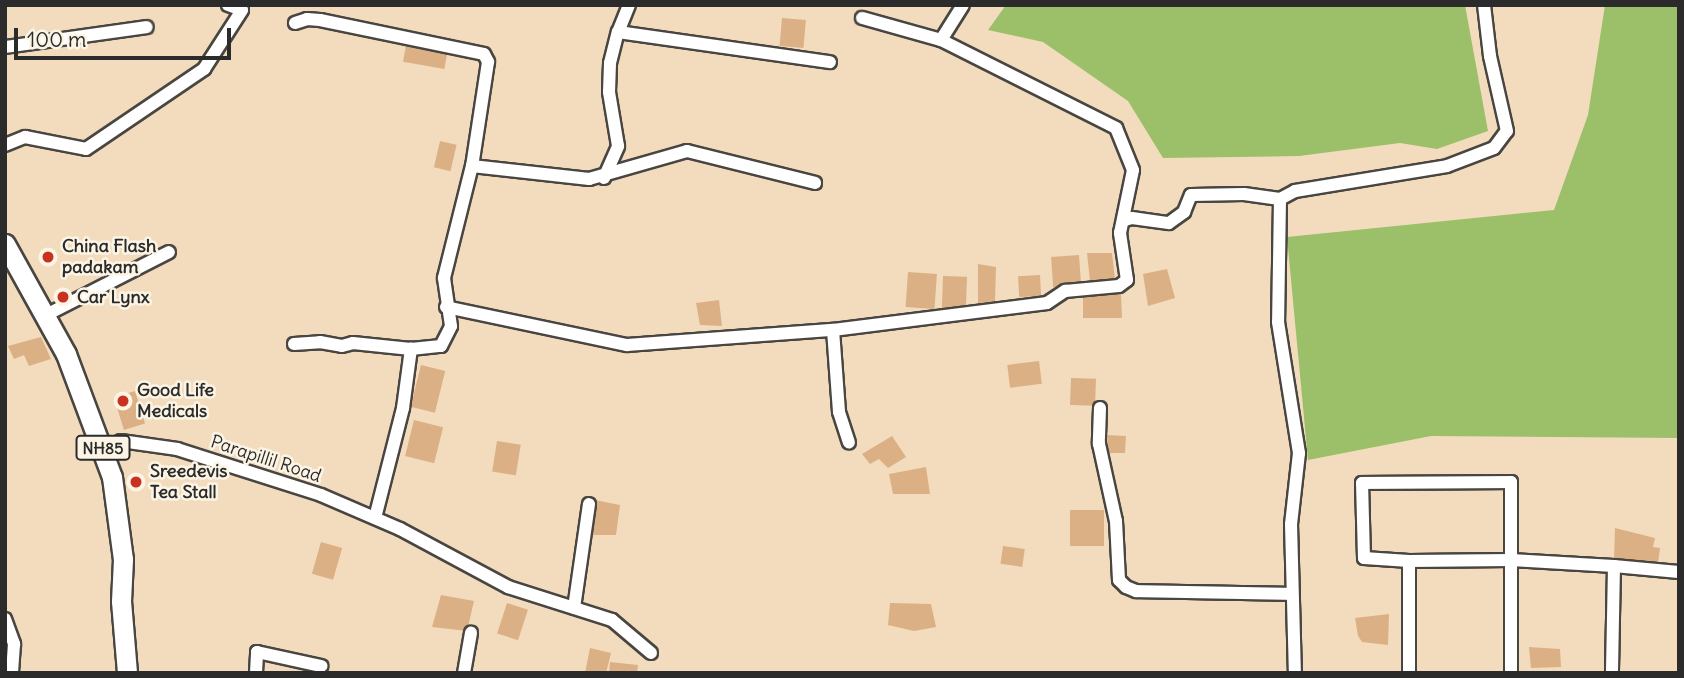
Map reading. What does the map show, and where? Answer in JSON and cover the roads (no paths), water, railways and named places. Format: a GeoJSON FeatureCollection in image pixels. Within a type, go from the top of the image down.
{"type":"FeatureCollection","features":[{"type":"Feature","properties":{"kind":"highway","name":"NH85"},"geometry":{"type":"LineString","coordinates":[[5,244],[66,354],[104,452],[118,511],[123,559],[121,614],[127,673]]}},
{"type":"Feature","properties":{"kind":"street"},"geometry":{"type":"LineString","coordinates":[[5,145],[25,137],[86,149],[204,69],[244,7],[228,5]]}},
{"type":"Feature","properties":{"kind":"street"},"geometry":{"type":"LineString","coordinates":[[604,177],[618,146],[609,92],[610,63],[629,5]]}},
{"type":"Feature","properties":{"kind":"street"},"geometry":{"type":"LineString","coordinates":[[941,40],[962,5]]}},
{"type":"Feature","properties":{"kind":"street"},"geometry":{"type":"LineString","coordinates":[[1125,220],[1132,218],[1169,223],[1184,212],[1191,195],[1244,194],[1280,199],[1295,191],[1447,166],[1494,148],[1503,140],[1507,131],[1489,56],[1484,5]]}},
{"type":"Feature","properties":{"kind":"street"},"geometry":{"type":"LineString","coordinates":[[446,307],[627,345],[833,330],[1047,303],[1065,291],[1119,286],[1127,280],[1128,270],[1120,233],[1125,220],[1133,170],[1116,128],[941,40],[862,18]]}},
{"type":"Feature","properties":{"kind":"street"},"geometry":{"type":"LineString","coordinates":[[294,344],[353,343],[411,349],[441,346],[451,326],[446,307],[444,278],[472,166],[488,62],[484,54],[320,20],[307,19],[295,23]]}},
{"type":"Feature","properties":{"kind":"street"},"geometry":{"type":"LineString","coordinates":[[5,47],[147,27]]}},
{"type":"Feature","properties":{"kind":"street"},"geometry":{"type":"LineString","coordinates":[[618,32],[830,62]]}},
{"type":"Feature","properties":{"kind":"street"},"geometry":{"type":"LineString","coordinates":[[472,166],[589,180],[687,151],[815,183]]}},
{"type":"Feature","properties":{"kind":"street"},"geometry":{"type":"LineString","coordinates":[[1280,199],[1278,322],[1299,453],[1292,524],[1291,594],[1295,673]]}},
{"type":"Feature","properties":{"kind":"street"},"geometry":{"type":"LineString","coordinates":[[46,315],[169,252]]}},
{"type":"Feature","properties":{"kind":"street"},"geometry":{"type":"LineString","coordinates":[[833,330],[839,412],[849,442]]}},
{"type":"Feature","properties":{"kind":"street"},"geometry":{"type":"LineString","coordinates":[[375,518],[403,408],[411,349]]}},
{"type":"Feature","properties":{"kind":"street"},"geometry":{"type":"LineString","coordinates":[[1100,408],[1099,444],[1116,521],[1119,580],[1126,587],[1136,591],[1291,594]]}},
{"type":"Feature","properties":{"kind":"street","name":"Parapillil Road"},"geometry":{"type":"LineString","coordinates":[[104,452],[121,441],[177,449],[321,495],[472,565],[508,587],[612,620],[651,653]]}},
{"type":"Feature","properties":{"kind":"street"},"geometry":{"type":"LineString","coordinates":[[1511,673],[1511,560],[1510,482],[1362,484],[1364,558],[1409,561],[1511,560],[1679,572]]}},
{"type":"Feature","properties":{"kind":"street"},"geometry":{"type":"LineString","coordinates":[[574,608],[589,504]]}},
{"type":"Feature","properties":{"kind":"street"},"geometry":{"type":"LineString","coordinates":[[1409,561],[1409,673]]}},
{"type":"Feature","properties":{"kind":"street"},"geometry":{"type":"LineString","coordinates":[[1612,673],[1614,566]]}},
{"type":"Feature","properties":{"kind":"street"},"geometry":{"type":"LineString","coordinates":[[5,619],[14,645],[12,673]]}},
{"type":"Feature","properties":{"kind":"street"},"geometry":{"type":"LineString","coordinates":[[464,673],[471,633]]}},
{"type":"Feature","properties":{"kind":"street"},"geometry":{"type":"LineString","coordinates":[[256,673],[257,652],[321,667]]}},
{"type":"Feature","properties":{"kind":"place","name":"China Flash padakam"},"geometry":{"type":"Point","coordinates":[48,257]}},
{"type":"Feature","properties":{"kind":"place","name":"Car Lynx"},"geometry":{"type":"Point","coordinates":[63,297]}},
{"type":"Feature","properties":{"kind":"place","name":"Good Life Medicals"},"geometry":{"type":"Point","coordinates":[123,401]}},
{"type":"Feature","properties":{"kind":"place","name":"Sreedevis Tea Stall"},"geometry":{"type":"Point","coordinates":[136,482]}}]}
